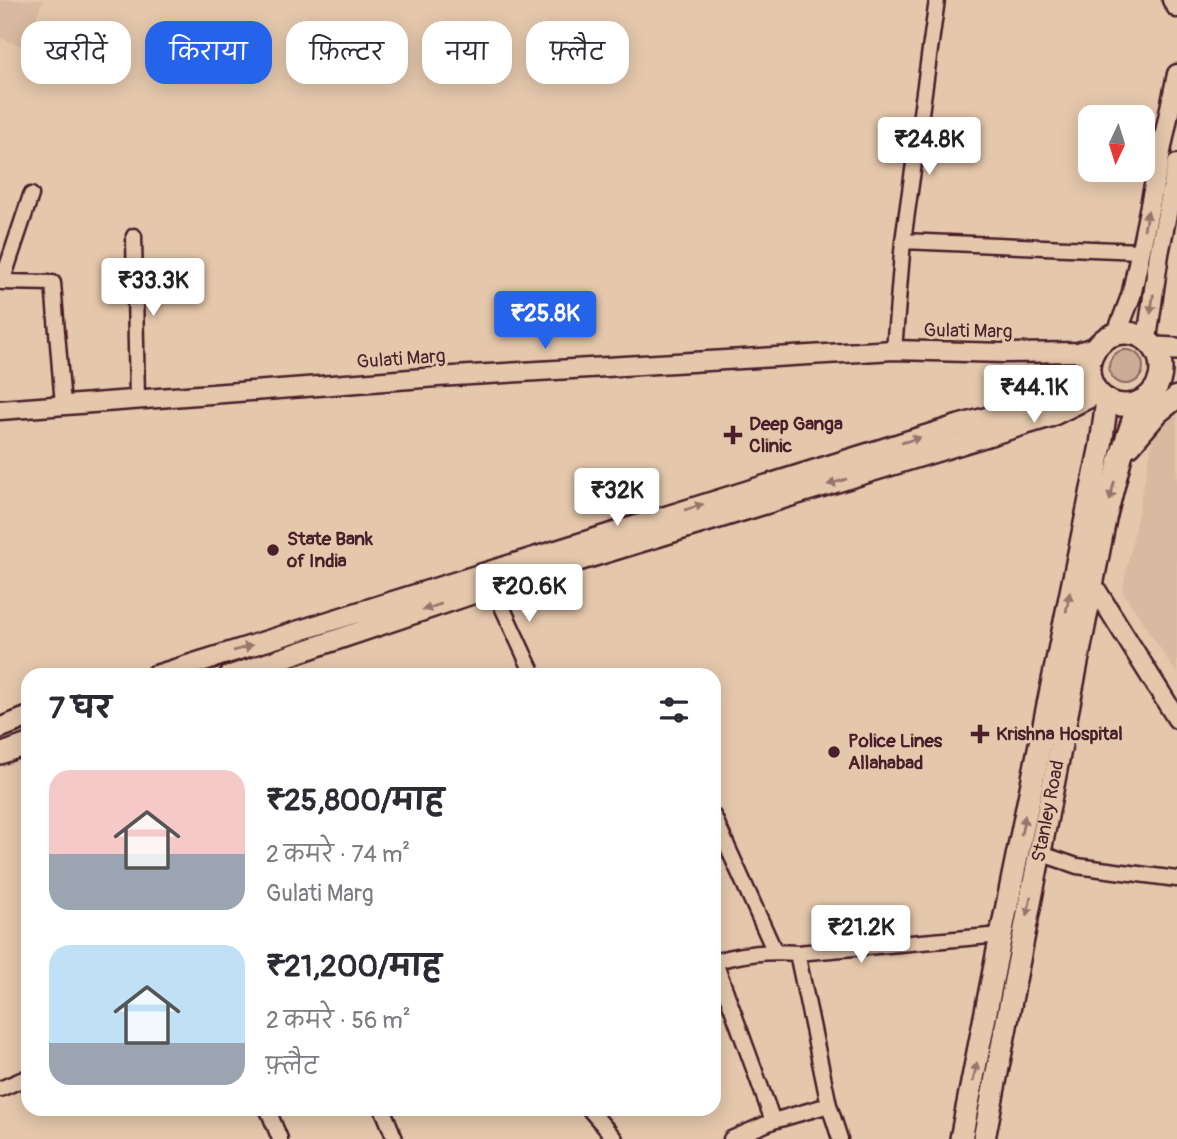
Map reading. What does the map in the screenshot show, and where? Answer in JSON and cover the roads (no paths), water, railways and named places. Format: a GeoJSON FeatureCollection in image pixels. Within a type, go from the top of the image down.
{"type":"FeatureCollection","features":[{"type":"Feature","properties":{"kind":"main road"},"geometry":{"type":"LineString","coordinates":[[1151,344],[1160,359],[1161,372],[1168,381],[1139,402],[1128,405],[1117,404],[1099,390],[1090,361],[1097,346],[1106,338],[1127,332],[1138,335],[1151,344],[1177,349]]}},
{"type":"Feature","properties":{"kind":"main road"},"geometry":{"type":"LineString","coordinates":[[253,668],[493,587],[1050,417],[1099,390]]}},
{"type":"Feature","properties":{"kind":"main road"},"geometry":{"type":"LineString","coordinates":[[180,668],[946,429],[1099,390]]}},
{"type":"Feature","properties":{"kind":"main road","name":"Stanley Road"},"geometry":{"type":"LineString","coordinates":[[961,1139],[1098,456],[1099,390]]}},
{"type":"Feature","properties":{"kind":"main road"},"geometry":{"type":"LineString","coordinates":[[1121,456],[1158,412],[1177,397]]}},
{"type":"Feature","properties":{"kind":"main road","name":"Stanley Road"},"geometry":{"type":"LineString","coordinates":[[984,1139],[1105,519],[1121,456],[1139,402]]}},
{"type":"Feature","properties":{"kind":"main road"},"geometry":{"type":"LineString","coordinates":[[0,728],[21,720]]}},
{"type":"Feature","properties":{"kind":"main road"},"geometry":{"type":"LineString","coordinates":[[0,754],[21,746]]}},
{"type":"Feature","properties":{"kind":"street"},"geometry":{"type":"LineString","coordinates":[[894,350],[902,241],[937,0]]}},
{"type":"Feature","properties":{"kind":"street"},"geometry":{"type":"LineString","coordinates":[[1172,0],[1177,8]]}},
{"type":"Feature","properties":{"kind":"street"},"geometry":{"type":"LineString","coordinates":[[1117,333],[1130,296],[1177,74]]}},
{"type":"Feature","properties":{"kind":"street"},"geometry":{"type":"LineString","coordinates":[[1151,344],[1159,254],[1177,164]]}},
{"type":"Feature","properties":{"kind":"street"},"geometry":{"type":"LineString","coordinates":[[30,195],[2,282],[53,283],[63,405]]}},
{"type":"Feature","properties":{"kind":"street"},"geometry":{"type":"LineString","coordinates":[[134,236],[137,400]]}},
{"type":"Feature","properties":{"kind":"street"},"geometry":{"type":"LineString","coordinates":[[902,241],[1140,251]]}},
{"type":"Feature","properties":{"kind":"street","name":"Gulati Marg"},"geometry":{"type":"LineString","coordinates":[[0,410],[437,377],[894,350],[1078,352],[1097,346]]}},
{"type":"Feature","properties":{"kind":"street"},"geometry":{"type":"LineString","coordinates":[[1092,583],[1177,719]]}},
{"type":"Feature","properties":{"kind":"street"},"geometry":{"type":"LineString","coordinates":[[493,587],[530,668]]}},
{"type":"Feature","properties":{"kind":"street"},"geometry":{"type":"LineString","coordinates":[[721,832],[775,952]]}},
{"type":"Feature","properties":{"kind":"street"},"geometry":{"type":"LineString","coordinates":[[1039,853],[1077,866],[1177,879]]}},
{"type":"Feature","properties":{"kind":"street"},"geometry":{"type":"LineString","coordinates":[[721,960],[775,952],[797,953],[1001,935]]}},
{"type":"Feature","properties":{"kind":"street"},"geometry":{"type":"LineString","coordinates":[[797,953],[829,1105],[840,1139]]}},
{"type":"Feature","properties":{"kind":"street"},"geometry":{"type":"LineString","coordinates":[[721,981],[773,1121]]}},
{"type":"Feature","properties":{"kind":"street"},"geometry":{"type":"LineString","coordinates":[[0,1089],[21,1080]]}},
{"type":"Feature","properties":{"kind":"street"},"geometry":{"type":"LineString","coordinates":[[731,1139],[773,1121],[829,1105]]}},
{"type":"Feature","properties":{"kind":"street"},"geometry":{"type":"LineString","coordinates":[[270,1116],[280,1139]]}},
{"type":"Feature","properties":{"kind":"street"},"geometry":{"type":"LineString","coordinates":[[385,1116],[395,1139]]}},
{"type":"Feature","properties":{"kind":"street"},"geometry":{"type":"LineString","coordinates":[[595,1116],[615,1139]]}},
{"type":"Feature","properties":{"kind":"place","name":"Deep Ganga Clinic"},"geometry":{"type":"Point","coordinates":[733,435]}},
{"type":"Feature","properties":{"kind":"place","name":"State Bank of India"},"geometry":{"type":"Point","coordinates":[273,550]}},
{"type":"Feature","properties":{"kind":"place","name":"Krishna Hospital"},"geometry":{"type":"Point","coordinates":[980,734]}},
{"type":"Feature","properties":{"kind":"place","name":"Police Lines Allahabad"},"geometry":{"type":"Point","coordinates":[834,752]}}]}
